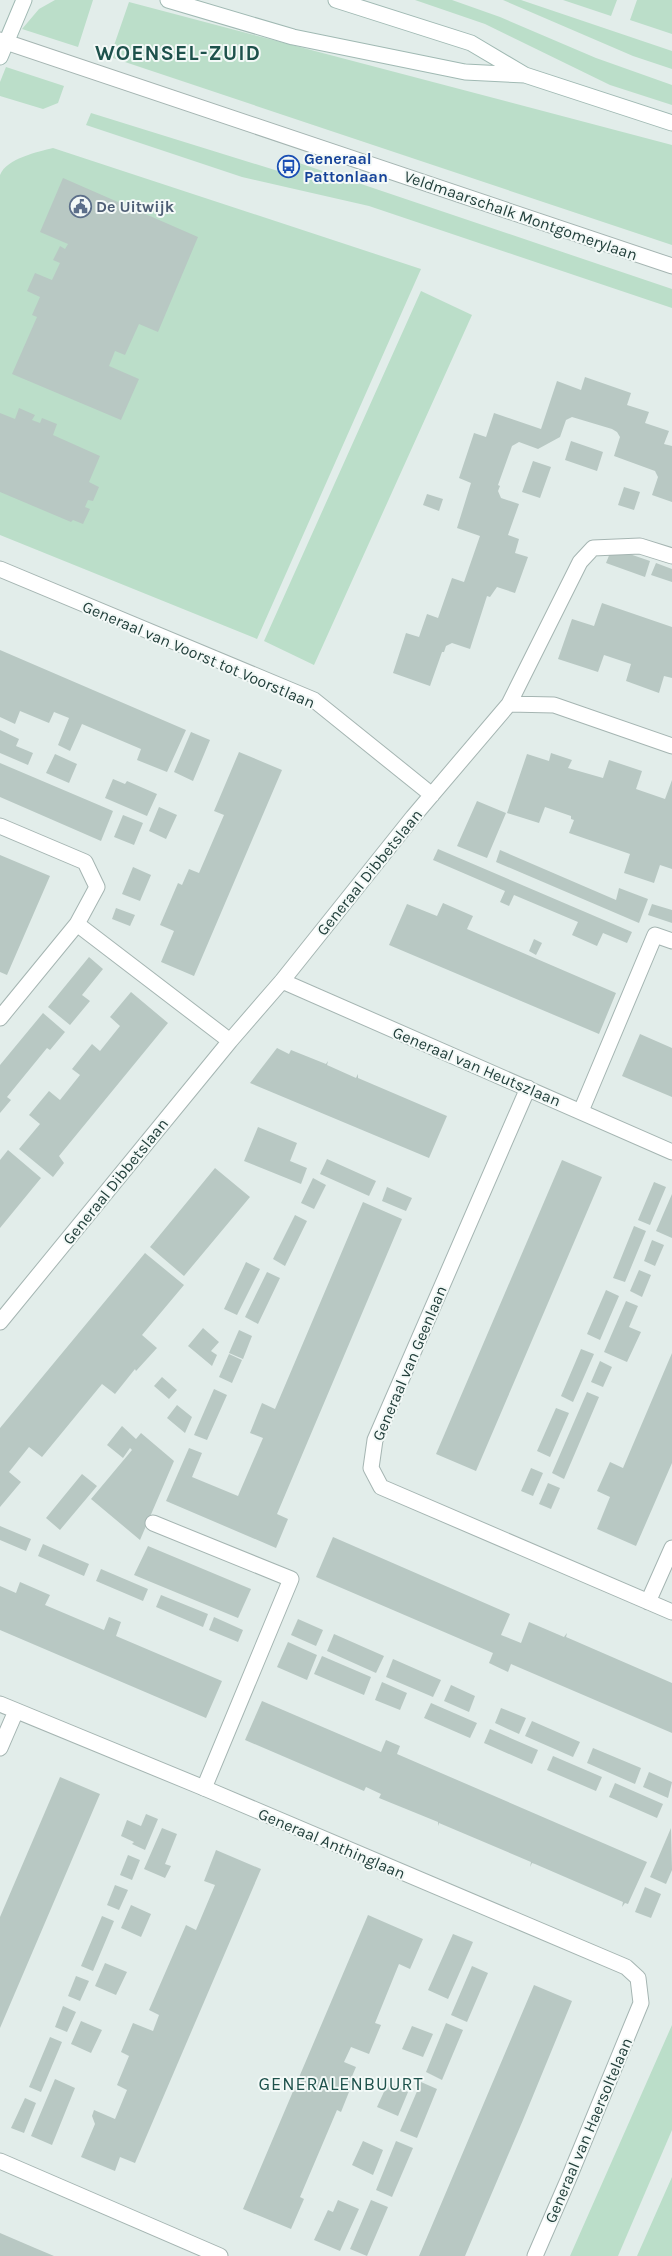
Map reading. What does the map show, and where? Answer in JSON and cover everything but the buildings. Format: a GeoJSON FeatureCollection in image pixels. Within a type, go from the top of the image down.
{"type":"FeatureCollection","features":[{"type":"Feature","properties":{"kind":"street"},"geometry":{"type":"LineString","coordinates":[[0,57],[3,41],[24,0]]}},
{"type":"Feature","properties":{"kind":"street"},"geometry":{"type":"LineString","coordinates":[[168,0],[293,38],[466,72],[525,75]]}},
{"type":"Feature","properties":{"kind":"street"},"geometry":{"type":"LineString","coordinates":[[336,0],[471,43],[525,75],[672,123]]}},
{"type":"Feature","properties":{"kind":"street","name":"Veldmaarschalk Montgomerylaan"},"geometry":{"type":"LineString","coordinates":[[3,41],[672,266]]}},
{"type":"Feature","properties":{"kind":"street","name":"Generaal Dibbetslaan"},"geometry":{"type":"LineString","coordinates":[[0,1322],[230,1041],[282,981],[432,795],[509,704],[580,562],[593,548],[640,546],[672,556]]}},
{"type":"Feature","properties":{"kind":"street","name":"Generaal van Voorst tot Voorstlaan"},"geometry":{"type":"LineString","coordinates":[[0,569],[314,700],[432,795]]}},
{"type":"Feature","properties":{"kind":"street"},"geometry":{"type":"LineString","coordinates":[[509,704],[554,705],[672,746]]}},
{"type":"Feature","properties":{"kind":"street"},"geometry":{"type":"LineString","coordinates":[[0,826],[85,862],[96,887],[77,924],[0,1018]]}},
{"type":"Feature","properties":{"kind":"street"},"geometry":{"type":"LineString","coordinates":[[77,924],[230,1041]]}},
{"type":"Feature","properties":{"kind":"street"},"geometry":{"type":"LineString","coordinates":[[581,1111],[655,935],[672,940]]}},
{"type":"Feature","properties":{"kind":"street","name":"Generaal van Heutszlaan"},"geometry":{"type":"LineString","coordinates":[[282,981],[672,1152]]}},
{"type":"Feature","properties":{"kind":"street","name":"Generaal van Geenlaan"},"geometry":{"type":"LineString","coordinates":[[528,1088],[375,1440],[371,1468],[381,1486],[672,1612]]}},
{"type":"Feature","properties":{"kind":"street"},"geometry":{"type":"LineString","coordinates":[[153,1523],[291,1579],[204,1788]]}},
{"type":"Feature","properties":{"kind":"street"},"geometry":{"type":"LineString","coordinates":[[648,1602],[672,1548]]}},
{"type":"Feature","properties":{"kind":"street","name":"Generaal Anthinglaan"},"geometry":{"type":"LineString","coordinates":[[0,1704],[204,1788],[626,1967],[638,1978],[641,2003]]}},
{"type":"Feature","properties":{"kind":"street"},"geometry":{"type":"LineString","coordinates":[[0,1748],[16,1711]]}},
{"type":"Feature","properties":{"kind":"street","name":"Generaal van Haersoltelaan"},"geometry":{"type":"LineString","coordinates":[[534,2256],[568,2180],[641,2003]]}},
{"type":"Feature","properties":{"kind":"street"},"geometry":{"type":"LineString","coordinates":[[0,2161],[220,2256]]}},
{"type":"Feature","properties":{"kind":"green space"},"geometry":{"type":"Polygon","coordinates":[[[55,0],[93,0],[78,47],[22,29],[39,9],[55,0]]]}},
{"type":"Feature","properties":{"kind":"green space"},"geometry":{"type":"Polygon","coordinates":[[[415,0],[452,0],[500,17],[596,58],[672,85],[672,105],[610,85],[485,24],[415,0]]]}},
{"type":"Feature","properties":{"kind":"green space"},"geometry":{"type":"Polygon","coordinates":[[[503,0],[521,0],[672,51],[672,69],[633,56],[503,0]]]}},
{"type":"Feature","properties":{"kind":"green space"},"geometry":{"type":"Polygon","coordinates":[[[563,0],[617,0],[611,16],[563,0]]]}},
{"type":"Feature","properties":{"kind":"green space"},"geometry":{"type":"Polygon","coordinates":[[[637,0],[672,0],[672,34],[630,20],[637,0]]]}},
{"type":"Feature","properties":{"kind":"green space"},"geometry":{"type":"Polygon","coordinates":[[[129,2],[672,145],[672,245],[110,57],[129,2]]]}},
{"type":"Feature","properties":{"kind":"green space"},"geometry":{"type":"Polygon","coordinates":[[[6,67],[64,86],[58,103],[43,109],[0,96],[0,82],[6,67]]]}},
{"type":"Feature","properties":{"kind":"green space"},"geometry":{"type":"Polygon","coordinates":[[[91,113],[291,175],[299,163],[672,289],[672,308],[369,206],[242,177],[86,125],[91,113]]]}},
{"type":"Feature","properties":{"kind":"green space"},"geometry":{"type":"Polygon","coordinates":[[[53,148],[421,269],[257,639],[0,535],[0,175],[9,164],[16,160],[53,148]]]}},
{"type":"Feature","properties":{"kind":"green space"},"geometry":{"type":"Polygon","coordinates":[[[421,291],[472,315],[314,665],[264,641],[421,291]]]}},
{"type":"Feature","properties":{"kind":"green space"},"geometry":{"type":"Polygon","coordinates":[[[672,2025],[672,2130],[618,2256],[570,2256],[672,2025]]]}},
{"type":"Feature","properties":{"kind":"green space"},"geometry":{"type":"Polygon","coordinates":[[[672,2177],[672,2256],[637,2256],[672,2177]]]}},
{"type":"Feature","properties":{"kind":"place","name":"Generaal Pattonlaan"},"geometry":{"type":"Point","coordinates":[288,167]}},
{"type":"Feature","properties":{"kind":"place","name":"De Uitwijk"},"geometry":{"type":"Point","coordinates":[80,206]}},
{"type":"Feature","properties":{"kind":"district","name":"WOENSEL-ZUID"},"geometry":{"type":"Point","coordinates":[178,53]}},
{"type":"Feature","properties":{"kind":"district","name":"GENERALENBUURT"},"geometry":{"type":"Point","coordinates":[341,2084]}}]}
